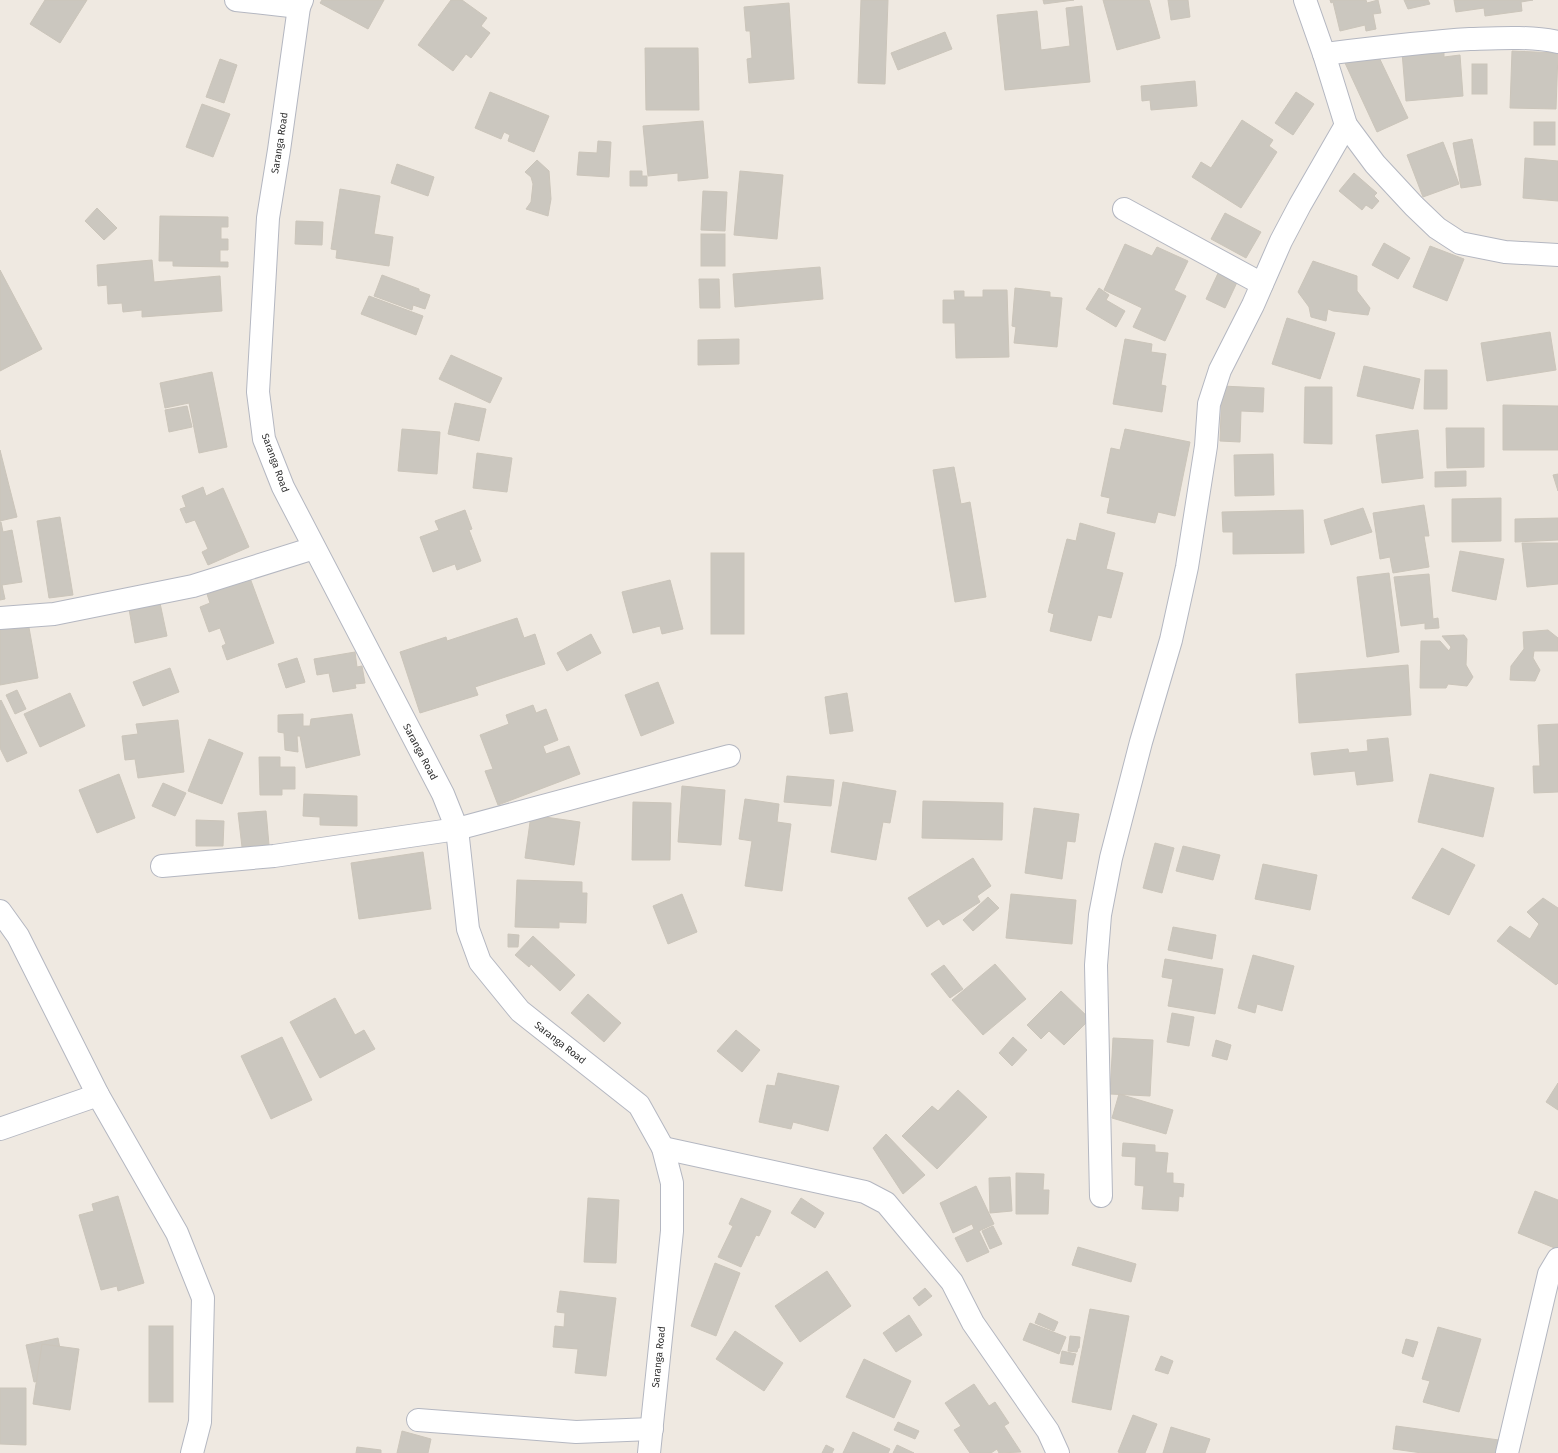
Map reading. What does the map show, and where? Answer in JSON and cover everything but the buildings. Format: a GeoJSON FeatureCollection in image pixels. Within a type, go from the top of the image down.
{"type":"FeatureCollection","features":[{"type":"Feature","properties":{"kind":"street"},"geometry":{"type":"LineString","coordinates":[[236,0],[300,3]]}},
{"type":"Feature","properties":{"kind":"street"},"geometry":{"type":"LineString","coordinates":[[1305,0],[1324,54],[1346,125],[1375,164],[1414,206],[1437,228],[1460,243],[1505,252],[1558,255]]}},
{"type":"Feature","properties":{"kind":"street","name":"Saranga Road"},"geometry":{"type":"LineString","coordinates":[[300,3],[268,218],[258,392],[264,439],[283,487],[443,794],[458,829],[468,929],[480,962],[520,1011],[639,1105],[663,1148],[672,1183],[672,1231],[649,1453]]}},
{"type":"Feature","properties":{"kind":"street"},"geometry":{"type":"LineString","coordinates":[[1324,54],[1436,41],[1505,37],[1542,39],[1558,42]]}},
{"type":"Feature","properties":{"kind":"street"},"geometry":{"type":"LineString","coordinates":[[1102,1196],[1096,965],[1100,915],[1111,858],[1141,742],[1171,640],[1186,567],[1206,446],[1209,404],[1220,370],[1253,305],[1300,205],[1346,125]]}},
{"type":"Feature","properties":{"kind":"street"},"geometry":{"type":"LineString","coordinates":[[1124,209],[1262,284]]}},
{"type":"Feature","properties":{"kind":"street"},"geometry":{"type":"LineString","coordinates":[[0,618],[54,614],[193,586],[314,548]]}},
{"type":"Feature","properties":{"kind":"street"},"geometry":{"type":"LineString","coordinates":[[162,866],[274,856],[458,829],[728,756]]}},
{"type":"Feature","properties":{"kind":"street"},"geometry":{"type":"LineString","coordinates":[[0,911],[22,942],[98,1095],[177,1233],[203,1298],[200,1422],[192,1453]]}},
{"type":"Feature","properties":{"kind":"street"},"geometry":{"type":"LineString","coordinates":[[0,1129],[98,1095]]}},
{"type":"Feature","properties":{"kind":"street"},"geometry":{"type":"LineString","coordinates":[[663,1148],[866,1192],[886,1203],[952,1282],[973,1322],[1048,1431],[1058,1453]]}},
{"type":"Feature","properties":{"kind":"street"},"geometry":{"type":"LineString","coordinates":[[1507,1453],[1549,1274],[1558,1259]]}},
{"type":"Feature","properties":{"kind":"street"},"geometry":{"type":"LineString","coordinates":[[418,1420],[576,1432],[652,1429]]}}]}
